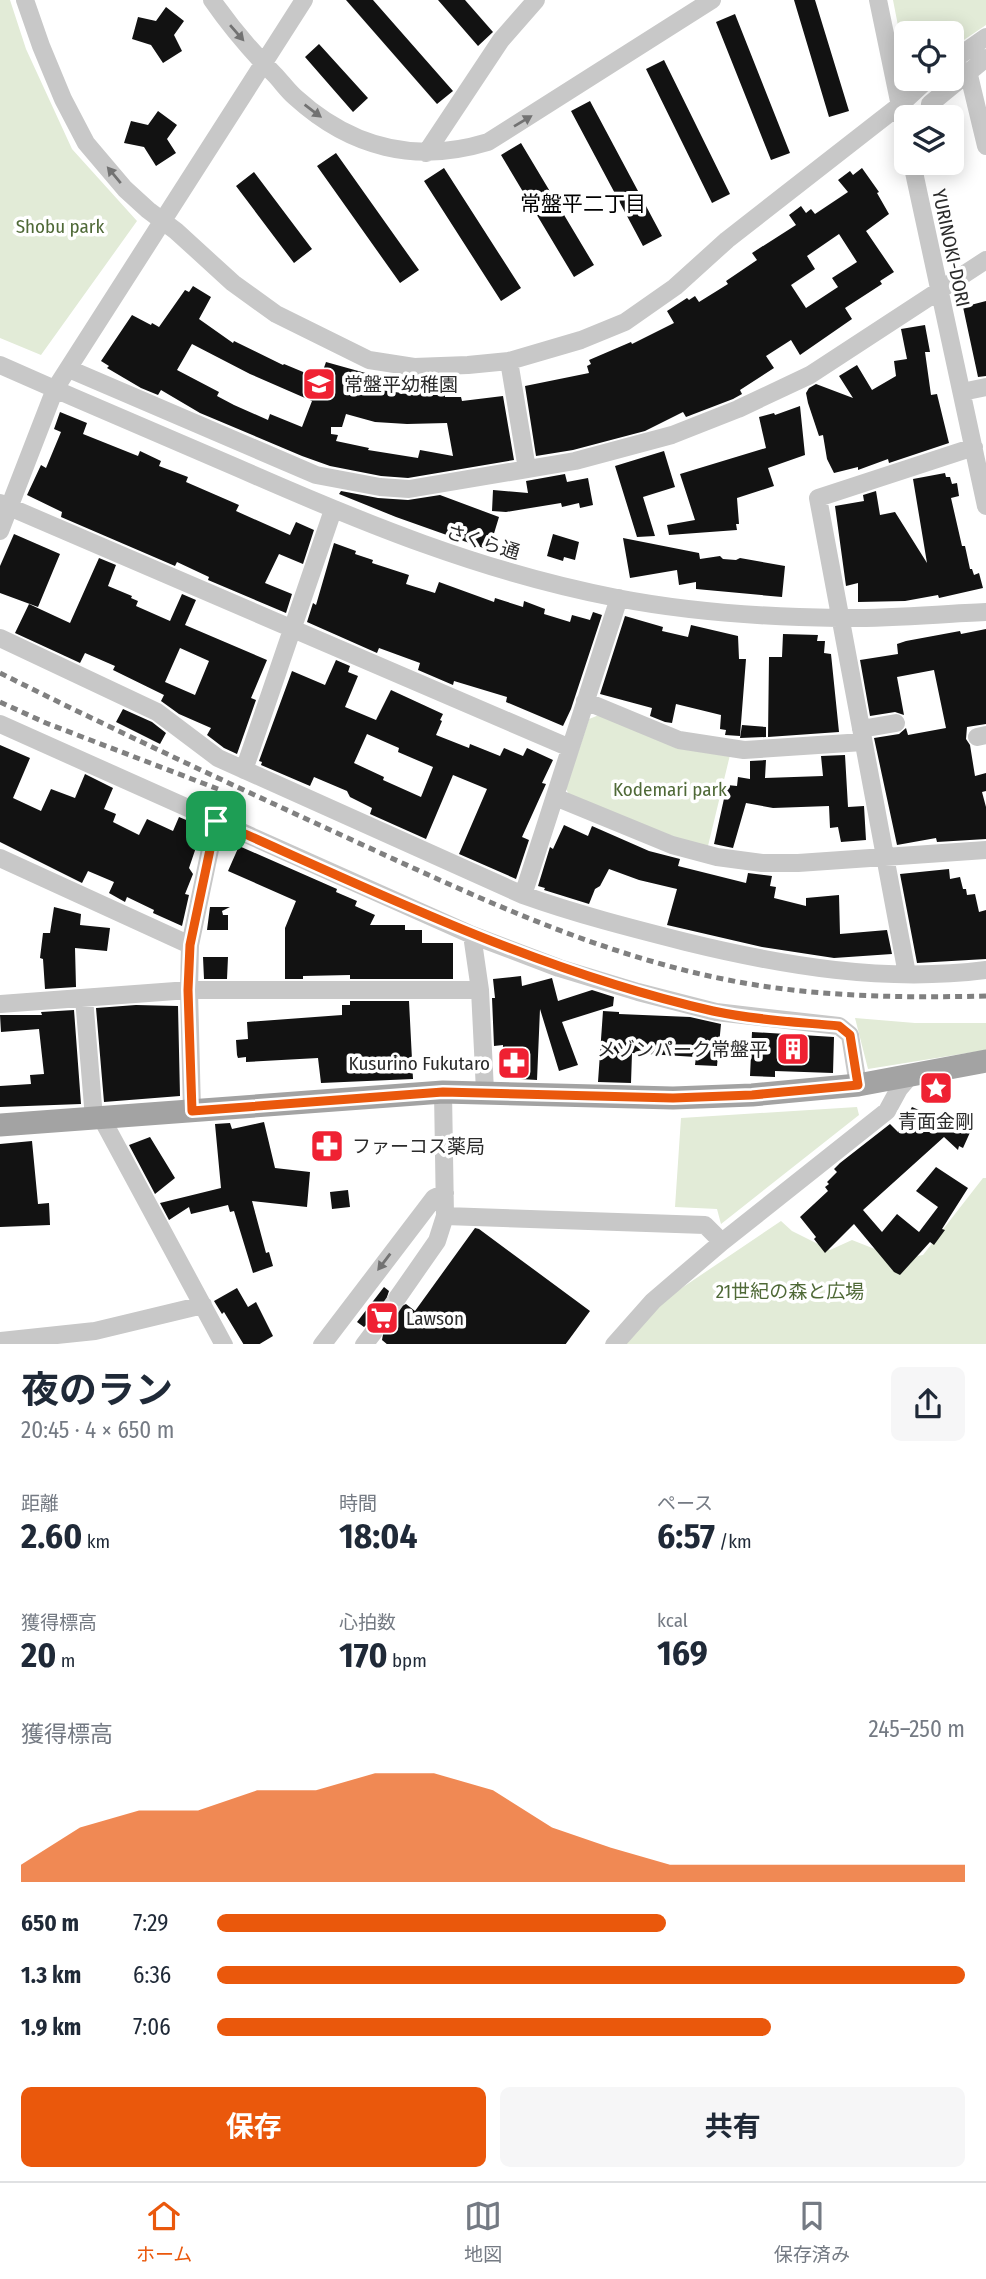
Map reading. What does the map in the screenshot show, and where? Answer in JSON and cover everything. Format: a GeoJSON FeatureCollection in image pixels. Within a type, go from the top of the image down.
{"type":"FeatureCollection","features":[{"type":"Feature","properties":{"kind":"main road"},"geometry":{"type":"LineString","coordinates":[[0,1125],[443,1092],[673,1098],[752,1095],[858,1085],[986,1061]]}},
{"type":"Feature","properties":{"kind":"street"},"geometry":{"type":"LineString","coordinates":[[25,0],[63,99],[86,143],[125,189],[233,283],[276,314],[369,360],[414,367],[509,361],[581,340],[625,322],[675,287],[727,240],[894,110]]}},
{"type":"Feature","properties":{"kind":"street"},"geometry":{"type":"LineString","coordinates":[[212,0],[263,64],[294,97],[318,116],[366,142],[391,149],[426,153],[460,150],[488,142],[712,0]]}},
{"type":"Feature","properties":{"kind":"street"},"geometry":{"type":"LineString","coordinates":[[0,531],[4,505],[55,389],[304,0]]}},
{"type":"Feature","properties":{"kind":"street"},"geometry":{"type":"LineString","coordinates":[[426,153],[501,40],[536,0]]}},
{"type":"Feature","properties":{"kind":"street"},"geometry":{"type":"LineString","coordinates":[[878,0],[900,105]]}},
{"type":"Feature","properties":{"kind":"street"},"geometry":{"type":"LineString","coordinates":[[964,53],[986,37]]}},
{"type":"Feature","properties":{"kind":"street"},"geometry":{"type":"LineString","coordinates":[[935,105],[968,71],[986,58]]}},
{"type":"Feature","properties":{"kind":"street"},"geometry":{"type":"LineString","coordinates":[[968,71],[986,146]]}},
{"type":"Feature","properties":{"kind":"street"},"geometry":{"type":"LineString","coordinates":[[900,105],[915,91]]}},
{"type":"Feature","properties":{"kind":"street","name":"YURINOKI-DORI"},"geometry":{"type":"LineString","coordinates":[[915,175],[985,498]]}},
{"type":"Feature","properties":{"kind":"street"},"geometry":{"type":"LineString","coordinates":[[69,369],[316,475],[349,482],[409,488],[575,461],[673,435],[738,409],[810,375],[986,260]]}},
{"type":"Feature","properties":{"kind":"street"},"geometry":{"type":"LineString","coordinates":[[509,361],[527,469]]}},
{"type":"Feature","properties":{"kind":"street","name":"さくら通"},"geometry":{"type":"LineString","coordinates":[[0,365],[333,510],[496,569],[619,598],[742,614],[840,618],[986,612]]}},
{"type":"Feature","properties":{"kind":"street"},"geometry":{"type":"LineString","coordinates":[[962,392],[986,387]]}},
{"type":"Feature","properties":{"kind":"street"},"geometry":{"type":"LineString","coordinates":[[906,974],[818,498],[974,447]]}},
{"type":"Feature","properties":{"kind":"street"},"geometry":{"type":"LineString","coordinates":[[4,505],[570,748]]}},
{"type":"Feature","properties":{"kind":"street"},"geometry":{"type":"LineString","coordinates":[[244,770],[333,510]]}},
{"type":"Feature","properties":{"kind":"street"},"geometry":{"type":"LineString","coordinates":[[523,895],[619,598]]}},
{"type":"Feature","properties":{"kind":"street"},"geometry":{"type":"LineString","coordinates":[[0,638],[157,712],[218,758],[523,895],[611,924],[742,957],[850,972],[957,974],[986,970]]}},
{"type":"Feature","properties":{"kind":"street"},"geometry":{"type":"LineString","coordinates":[[586,701],[679,740],[744,750],[862,735],[896,723]]}},
{"type":"Feature","properties":{"kind":"street"},"geometry":{"type":"LineString","coordinates":[[0,724],[472,935],[559,968],[716,1012],[839,1026],[850,1035],[858,1085]]}},
{"type":"Feature","properties":{"kind":"street"},"geometry":{"type":"LineString","coordinates":[[555,797],[673,845],[717,857],[762,863],[885,858],[986,850]]}},
{"type":"Feature","properties":{"kind":"street"},"geometry":{"type":"LineString","coordinates":[[192,1111],[188,990],[190,945],[216,821]]}},
{"type":"Feature","properties":{"kind":"street"},"geometry":{"type":"LineString","coordinates":[[0,858],[190,945]]}},
{"type":"Feature","properties":{"kind":"street"},"geometry":{"type":"LineString","coordinates":[[472,935],[480,990],[485,1091]]}},
{"type":"Feature","properties":{"kind":"street"},"geometry":{"type":"LineString","coordinates":[[0,1004],[188,990],[480,990]]}},
{"type":"Feature","properties":{"kind":"street"},"geometry":{"type":"LineString","coordinates":[[84,998],[97,1118],[223,1344]]}},
{"type":"Feature","properties":{"kind":"street"},"geometry":{"type":"LineString","coordinates":[[615,1344],[653,1301],[722,1242],[887,1111],[909,1076]]}},
{"type":"Feature","properties":{"kind":"street"},"geometry":{"type":"LineString","coordinates":[[398,1297],[437,1241],[445,1216],[443,1092]]}},
{"type":"Feature","properties":{"kind":"street"},"geometry":{"type":"LineString","coordinates":[[323,1344],[434,1198],[445,1194]]}},
{"type":"Feature","properties":{"kind":"street"},"geometry":{"type":"LineString","coordinates":[[445,1216],[705,1225],[722,1242]]}},
{"type":"Feature","properties":{"kind":"street"},"geometry":{"type":"LineString","coordinates":[[413,1224],[432,1233],[437,1241]]}},
{"type":"Feature","properties":{"kind":"street"},"geometry":{"type":"LineString","coordinates":[[0,1341],[94,1331],[203,1305]]}},
{"type":"Feature","properties":{"kind":"green space","name":"Shobu park"},"geometry":{"type":"Polygon","coordinates":[[[0,0],[10,0],[26,49],[72,149],[137,221],[41,355],[0,338],[0,0]]]}},
{"type":"Feature","properties":{"kind":"green space"},"geometry":{"type":"Polygon","coordinates":[[[893,0],[986,0],[986,25],[964,40],[964,21],[897,21],[893,0]]]}},
{"type":"Feature","properties":{"kind":"green space","name":"Kodemari park"},"geometry":{"type":"Polygon","coordinates":[[[599,715],[730,755],[708,846],[685,841],[570,796],[566,789],[589,719],[599,715]]]}},
{"type":"Feature","properties":{"kind":"green space"},"geometry":{"type":"Polygon","coordinates":[[[855,1018],[915,1023],[986,1023],[986,1050],[868,1069],[855,1018]]]}},
{"type":"Feature","properties":{"kind":"green space"},"geometry":{"type":"Polygon","coordinates":[[[857,1107],[859,1115],[721,1224],[717,1209],[675,1207],[681,1118],[857,1107]]]}},
{"type":"Feature","properties":{"kind":"green space","name":"21世紀の森と広場"},"geometry":{"type":"Polygon","coordinates":[[[983,1178],[986,1178],[986,1344],[626,1344],[658,1304],[781,1221],[792,1231],[830,1250],[852,1240],[900,1259],[923,1255],[983,1178]]]}},
{"type":"Feature","properties":{"kind":"building"},"geometry":{"type":"Polygon","coordinates":[[[346,0],[373,0],[453,91],[437,104],[346,0]]]}},
{"type":"Feature","properties":{"kind":"building"},"geometry":{"type":"Polygon","coordinates":[[[438,0],[465,0],[493,32],[478,46],[438,0]]]}},
{"type":"Feature","properties":{"kind":"building"},"geometry":{"type":"Polygon","coordinates":[[[794,0],[815,0],[849,111],[829,117],[794,0]]]}},
{"type":"Feature","properties":{"kind":"building"},"geometry":{"type":"Polygon","coordinates":[[[166,7],[184,21],[174,35],[182,51],[163,63],[151,45],[132,39],[138,17],[156,21],[166,7]]]}},
{"type":"Feature","properties":{"kind":"building"},"geometry":{"type":"Polygon","coordinates":[[[735,14],[790,153],[771,160],[716,22],[735,14]]]}},
{"type":"Feature","properties":{"kind":"building"},"geometry":{"type":"Polygon","coordinates":[[[319,44],[368,98],[353,112],[305,57],[319,44]]]}},
{"type":"Feature","properties":{"kind":"building"},"geometry":{"type":"Polygon","coordinates":[[[664,60],[730,194],[712,203],[646,69],[664,60]]]}},
{"type":"Feature","properties":{"kind":"building"},"geometry":{"type":"Polygon","coordinates":[[[590,101],[662,236],[643,246],[571,111],[590,101]]]}},
{"type":"Feature","properties":{"kind":"building"},"geometry":{"type":"Polygon","coordinates":[[[158,111],[177,125],[167,139],[176,153],[156,166],[144,147],[124,143],[131,121],[148,125],[158,111]]]}},
{"type":"Feature","properties":{"kind":"building"},"geometry":{"type":"Polygon","coordinates":[[[521,143],[594,265],[574,277],[501,155],[521,143]]]}},
{"type":"Feature","properties":{"kind":"building"},"geometry":{"type":"Polygon","coordinates":[[[336,153],[419,270],[400,283],[317,166],[336,153]]]}},
{"type":"Feature","properties":{"kind":"building"},"geometry":{"type":"Polygon","coordinates":[[[444,168],[521,288],[501,301],[424,181],[444,168]]]}},
{"type":"Feature","properties":{"kind":"building"},"geometry":{"type":"Polygon","coordinates":[[[862,168],[879,192],[877,193],[889,214],[866,231],[894,272],[880,281],[882,284],[845,308],[852,319],[800,355],[791,340],[766,356],[774,368],[740,390],[742,394],[733,399],[686,417],[683,412],[645,431],[573,450],[536,456],[525,386],[589,373],[589,360],[631,342],[632,344],[674,323],[667,311],[687,298],[689,300],[695,296],[699,302],[728,284],[726,281],[757,260],[752,253],[796,225],[789,215],[801,206],[806,213],[811,209],[815,214],[848,192],[838,180],[850,171],[853,175],[862,168]],[[839,234],[807,256],[815,269],[791,285],[806,308],[838,287],[832,278],[857,262],[839,234]]]}},
{"type":"Feature","properties":{"kind":"building"},"geometry":{"type":"Polygon","coordinates":[[[254,172],[312,249],[294,263],[236,186],[254,172]]]}},
{"type":"Feature","properties":{"kind":"building"},"geometry":{"type":"Polygon","coordinates":[[[193,286],[211,297],[199,319],[233,343],[234,341],[283,365],[320,379],[326,362],[369,374],[365,388],[417,395],[417,392],[445,391],[445,397],[461,397],[462,401],[503,396],[514,460],[408,478],[381,476],[330,466],[200,413],[161,390],[158,395],[141,388],[107,368],[109,366],[101,361],[132,315],[159,327],[185,290],[189,292],[193,286]],[[192,344],[177,370],[219,392],[217,396],[234,405],[268,420],[270,414],[302,427],[312,401],[250,374],[192,344]],[[346,414],[342,427],[331,427],[331,434],[338,435],[336,441],[369,448],[368,450],[418,458],[420,450],[453,456],[447,423],[375,422],[346,414]]]}},
{"type":"Feature","properties":{"kind":"building"},"geometry":{"type":"Polygon","coordinates":[[[986,301],[986,376],[978,377],[963,307],[986,301]]]}},
{"type":"Feature","properties":{"kind":"building"},"geometry":{"type":"Polygon","coordinates":[[[925,325],[930,352],[925,352],[931,395],[937,394],[949,443],[889,463],[888,459],[858,470],[858,467],[834,473],[827,459],[823,435],[819,436],[808,403],[806,393],[809,388],[816,384],[853,398],[839,376],[857,365],[872,390],[896,376],[894,361],[907,359],[901,329],[925,325]]]}},
{"type":"Feature","properties":{"kind":"building"},"geometry":{"type":"Polygon","coordinates":[[[800,406],[805,455],[768,468],[774,486],[737,498],[737,530],[669,535],[667,525],[695,520],[680,474],[766,448],[759,417],[774,413],[775,415],[800,406]]]}},
{"type":"Feature","properties":{"kind":"building"},"geometry":{"type":"Polygon","coordinates":[[[60,412],[87,423],[83,434],[138,456],[140,451],[161,461],[159,466],[188,477],[186,482],[239,505],[236,511],[290,535],[296,522],[314,530],[303,564],[279,554],[265,583],[292,594],[286,613],[208,580],[209,577],[177,562],[175,566],[61,517],[62,512],[27,495],[41,465],[46,468],[61,432],[54,429],[60,412]]]}},
{"type":"Feature","properties":{"kind":"building"},"geometry":{"type":"Polygon","coordinates":[[[664,451],[675,487],[643,497],[655,536],[637,537],[615,466],[664,451]]]}},
{"type":"Feature","properties":{"kind":"building"},"geometry":{"type":"Polygon","coordinates":[[[945,473],[952,484],[957,483],[959,496],[951,498],[962,546],[965,546],[970,569],[974,575],[979,573],[983,588],[939,598],[938,595],[905,601],[858,602],[858,583],[846,586],[835,506],[864,501],[863,495],[876,491],[880,515],[895,512],[927,563],[913,479],[945,473]]]}},
{"type":"Feature","properties":{"kind":"building"},"geometry":{"type":"Polygon","coordinates":[[[565,474],[567,482],[588,478],[593,505],[580,508],[579,503],[562,507],[561,503],[506,512],[492,511],[493,490],[528,493],[526,481],[565,474]]]}},
{"type":"Feature","properties":{"kind":"building"},"geometry":{"type":"Polygon","coordinates":[[[341,491],[408,500],[440,495],[499,517],[489,550],[396,517],[339,494],[341,491]]]}},
{"type":"Feature","properties":{"kind":"building"},"geometry":{"type":"Polygon","coordinates":[[[14,534],[60,554],[38,607],[0,593],[0,566],[14,534]]]}},
{"type":"Feature","properties":{"kind":"building"},"geometry":{"type":"Polygon","coordinates":[[[553,534],[579,542],[575,560],[564,557],[563,561],[547,556],[553,534]]]}},
{"type":"Feature","properties":{"kind":"building"},"geometry":{"type":"Polygon","coordinates":[[[623,538],[699,553],[700,559],[720,556],[723,559],[740,558],[785,566],[782,597],[696,589],[696,582],[679,585],[677,570],[630,578],[623,538]]]}},
{"type":"Feature","properties":{"kind":"building"},"geometry":{"type":"Polygon","coordinates":[[[334,543],[356,551],[355,554],[373,560],[372,563],[409,575],[406,584],[435,593],[439,582],[494,602],[495,598],[523,607],[524,601],[545,609],[544,614],[570,622],[572,615],[590,620],[593,612],[602,615],[563,726],[506,702],[507,697],[454,681],[453,685],[418,670],[420,663],[379,648],[377,653],[307,622],[313,603],[316,605],[334,543]]]}},
{"type":"Feature","properties":{"kind":"building"},"geometry":{"type":"Polygon","coordinates":[[[99,558],[116,565],[108,586],[132,596],[131,598],[138,601],[136,606],[170,621],[182,594],[196,600],[185,625],[267,660],[251,698],[256,700],[237,754],[207,735],[211,728],[179,714],[161,701],[164,695],[113,670],[115,666],[85,653],[80,663],[15,633],[29,604],[70,623],[99,558]],[[180,648],[165,682],[195,695],[209,661],[180,648]]]}},
{"type":"Feature","properties":{"kind":"building"},"geometry":{"type":"Polygon","coordinates":[[[625,616],[663,627],[662,631],[688,637],[691,625],[738,636],[739,659],[746,659],[740,736],[725,735],[726,730],[720,729],[721,715],[676,704],[672,723],[665,722],[650,716],[652,708],[600,694],[625,616]]]}},
{"type":"Feature","properties":{"kind":"building"},"geometry":{"type":"Polygon","coordinates":[[[986,629],[986,724],[967,727],[966,739],[970,745],[975,776],[986,773],[986,791],[982,792],[986,807],[986,839],[937,842],[936,838],[897,845],[874,738],[899,734],[906,728],[908,735],[946,728],[934,670],[897,677],[904,715],[895,712],[870,716],[860,660],[898,654],[897,644],[906,641],[986,629]]]}},
{"type":"Feature","properties":{"kind":"building"},"geometry":{"type":"Polygon","coordinates":[[[783,634],[818,635],[817,641],[825,641],[824,653],[831,654],[839,732],[768,737],[769,657],[782,657],[783,634]]]}},
{"type":"Feature","properties":{"kind":"building"},"geometry":{"type":"Polygon","coordinates":[[[336,660],[350,666],[348,672],[358,676],[345,707],[376,720],[391,690],[443,714],[436,735],[500,756],[504,748],[523,756],[527,748],[553,760],[542,783],[546,784],[522,837],[529,840],[516,879],[459,854],[487,789],[453,775],[426,839],[370,814],[372,808],[350,797],[347,791],[314,777],[310,786],[261,765],[262,762],[259,761],[292,671],[325,685],[336,660]],[[367,734],[354,763],[421,797],[433,767],[398,752],[399,748],[367,734]]]}},
{"type":"Feature","properties":{"kind":"building"},"geometry":{"type":"Polygon","coordinates":[[[123,709],[152,722],[166,733],[160,744],[116,722],[123,709]]]}},
{"type":"Feature","properties":{"kind":"building"},"geometry":{"type":"Polygon","coordinates":[[[742,725],[766,727],[766,737],[740,738],[742,725]]]}},
{"type":"Feature","properties":{"kind":"building"},"geometry":{"type":"Polygon","coordinates":[[[0,745],[30,758],[13,798],[41,811],[51,789],[75,798],[85,774],[113,788],[104,809],[116,814],[113,822],[139,835],[147,819],[173,831],[179,817],[203,827],[189,868],[193,874],[185,894],[189,895],[182,926],[127,897],[125,902],[109,893],[114,882],[88,871],[82,883],[0,842],[0,745]]]}},
{"type":"Feature","properties":{"kind":"building"},"geometry":{"type":"Polygon","coordinates":[[[845,755],[848,807],[864,806],[866,840],[841,842],[838,827],[830,828],[829,806],[773,808],[746,803],[733,848],[714,844],[727,785],[737,786],[738,777],[750,779],[750,761],[766,760],[765,778],[823,776],[821,756],[845,755]]]}},
{"type":"Feature","properties":{"kind":"building"},"geometry":{"type":"Polygon","coordinates":[[[564,825],[588,836],[592,826],[649,851],[680,859],[678,866],[746,883],[748,873],[772,876],[770,886],[776,887],[774,898],[806,906],[806,898],[839,895],[840,934],[887,930],[892,954],[834,958],[762,947],[667,925],[677,889],[609,869],[600,886],[595,889],[589,904],[544,890],[545,888],[538,886],[550,847],[553,849],[564,825]]]}},
{"type":"Feature","properties":{"kind":"building"},"geometry":{"type":"Polygon","coordinates":[[[239,846],[337,889],[336,892],[357,901],[355,906],[375,915],[370,925],[405,925],[405,930],[422,930],[422,943],[453,943],[453,979],[350,979],[350,975],[285,979],[285,928],[296,901],[228,871],[239,846]]]}},
{"type":"Feature","properties":{"kind":"building"},"geometry":{"type":"Polygon","coordinates":[[[949,869],[950,879],[960,877],[967,895],[975,894],[979,912],[986,910],[986,959],[917,963],[900,874],[949,869]]]}},
{"type":"Feature","properties":{"kind":"building"},"geometry":{"type":"Polygon","coordinates":[[[54,907],[81,914],[80,925],[110,928],[107,951],[75,948],[76,987],[45,989],[43,959],[40,958],[43,933],[50,933],[54,907]]]}},
{"type":"Feature","properties":{"kind":"building"},"geometry":{"type":"Polygon","coordinates":[[[210,907],[230,907],[222,911],[223,915],[228,915],[228,930],[207,930],[210,907]]]}},
{"type":"Feature","properties":{"kind":"building"},"geometry":{"type":"Polygon","coordinates":[[[203,957],[228,957],[227,979],[204,979],[203,957]]]}},
{"type":"Feature","properties":{"kind":"building"},"geometry":{"type":"Polygon","coordinates":[[[521,976],[522,986],[552,978],[558,1001],[592,990],[614,997],[613,1006],[562,1022],[578,1065],[559,1071],[540,1009],[537,1080],[502,1078],[503,1045],[494,1046],[493,979],[521,976]]]}},
{"type":"Feature","properties":{"kind":"building"},"geometry":{"type":"Polygon","coordinates":[[[350,1001],[409,1001],[413,1079],[321,1083],[318,1058],[246,1062],[246,1057],[238,1058],[236,1040],[248,1039],[247,1022],[342,1015],[342,1005],[350,1005],[350,1001]]]}},
{"type":"Feature","properties":{"kind":"building"},"geometry":{"type":"Polygon","coordinates":[[[178,1006],[180,1096],[104,1102],[96,1008],[178,1006]]]}},
{"type":"Feature","properties":{"kind":"building"},"geometry":{"type":"Polygon","coordinates":[[[74,1010],[81,1104],[0,1107],[0,1086],[31,1084],[30,1075],[44,1074],[39,1029],[1,1032],[0,1015],[42,1015],[41,1012],[74,1010]]]}},
{"type":"Feature","properties":{"kind":"building"},"geometry":{"type":"Polygon","coordinates":[[[603,1011],[690,1017],[721,1024],[717,1066],[695,1065],[696,1057],[632,1053],[631,1083],[598,1082],[603,1011]]]}},
{"type":"Feature","properties":{"kind":"building","name":"メゾンパーク常盤平"},"geometry":{"type":"Polygon","coordinates":[[[752,1032],[834,1037],[833,1073],[775,1071],[775,1077],[750,1076],[752,1032]]]}},
{"type":"Feature","properties":{"kind":"building"},"geometry":{"type":"Polygon","coordinates":[[[912,1107],[937,1118],[938,1114],[972,1128],[963,1148],[959,1146],[958,1150],[944,1137],[863,1210],[882,1232],[897,1214],[919,1232],[938,1207],[916,1191],[936,1167],[968,1188],[942,1229],[945,1230],[934,1245],[930,1242],[900,1275],[894,1272],[854,1224],[825,1253],[800,1217],[828,1191],[825,1187],[829,1184],[827,1182],[837,1172],[834,1169],[840,1163],[890,1124],[898,1132],[912,1107]]]}},
{"type":"Feature","properties":{"kind":"building"},"geometry":{"type":"Polygon","coordinates":[[[264,1122],[275,1168],[310,1172],[307,1207],[252,1201],[266,1253],[269,1252],[273,1266],[253,1273],[234,1211],[230,1212],[228,1205],[191,1214],[189,1207],[169,1220],[160,1203],[221,1188],[215,1124],[230,1123],[232,1129],[264,1122]]]}},
{"type":"Feature","properties":{"kind":"building"},"geometry":{"type":"Polygon","coordinates":[[[150,1137],[175,1178],[155,1194],[129,1145],[150,1137]]]}},
{"type":"Feature","properties":{"kind":"building"},"geometry":{"type":"Polygon","coordinates":[[[32,1141],[38,1204],[49,1203],[50,1225],[0,1227],[0,1144],[32,1141]]]}},
{"type":"Feature","properties":{"kind":"building"},"geometry":{"type":"Polygon","coordinates":[[[348,1190],[350,1207],[332,1209],[330,1192],[348,1190]]]}},
{"type":"Feature","properties":{"kind":"building"},"geometry":{"type":"Polygon","coordinates":[[[475,1228],[590,1311],[566,1344],[387,1344],[382,1340],[384,1329],[379,1324],[369,1322],[364,1327],[357,1322],[384,1287],[389,1291],[387,1297],[391,1306],[398,1308],[406,1304],[415,1311],[475,1228]]]}},
{"type":"Feature","properties":{"kind":"building"},"geometry":{"type":"Polygon","coordinates":[[[237,1288],[248,1307],[256,1302],[273,1336],[260,1344],[243,1344],[214,1301],[237,1288]]]}},
{"type":"Feature","properties":{"kind":"tunnel"},"geometry":{"type":"LineString","coordinates":[[373,1333],[398,1297]]}},
{"type":"Feature","properties":{"kind":"railway"},"geometry":{"type":"LineString","coordinates":[[0,673],[452,886],[633,956],[728,980],[792,990],[921,997],[986,996]]}},
{"type":"Feature","properties":{"kind":"railway"},"geometry":{"type":"LineString","coordinates":[[0,702],[46,723],[218,789]]}},
{"type":"Feature","properties":{"kind":"place","name":"常盤平幼稚園"},"geometry":{"type":"Point","coordinates":[319,384]}},
{"type":"Feature","properties":{"kind":"place","name":"メゾンパーク常盤平"},"geometry":{"type":"Point","coordinates":[793,1049]}},
{"type":"Feature","properties":{"kind":"place","name":"Kusurino Fukutaro"},"geometry":{"type":"Point","coordinates":[514,1063]}},
{"type":"Feature","properties":{"kind":"place","name":"青面金剛"},"geometry":{"type":"Point","coordinates":[936,1088]}},
{"type":"Feature","properties":{"kind":"place","name":"ファーコス薬局"},"geometry":{"type":"Point","coordinates":[327,1146]}},
{"type":"Feature","properties":{"kind":"place","name":"Lawson"},"geometry":{"type":"Point","coordinates":[382,1318]}},
{"type":"Feature","properties":{"kind":"district","name":"常盤平二丁目"},"geometry":{"type":"Point","coordinates":[583,204]}},
{"type":"Feature","properties":{"kind":"route"},"geometry":{"type":"LineString","coordinates":[[216,821],[472,935],[559,968],[716,1012],[839,1026],[850,1035],[858,1085],[752,1095],[673,1098],[443,1092],[192,1111],[188,990],[190,945],[216,821]]}}]}
